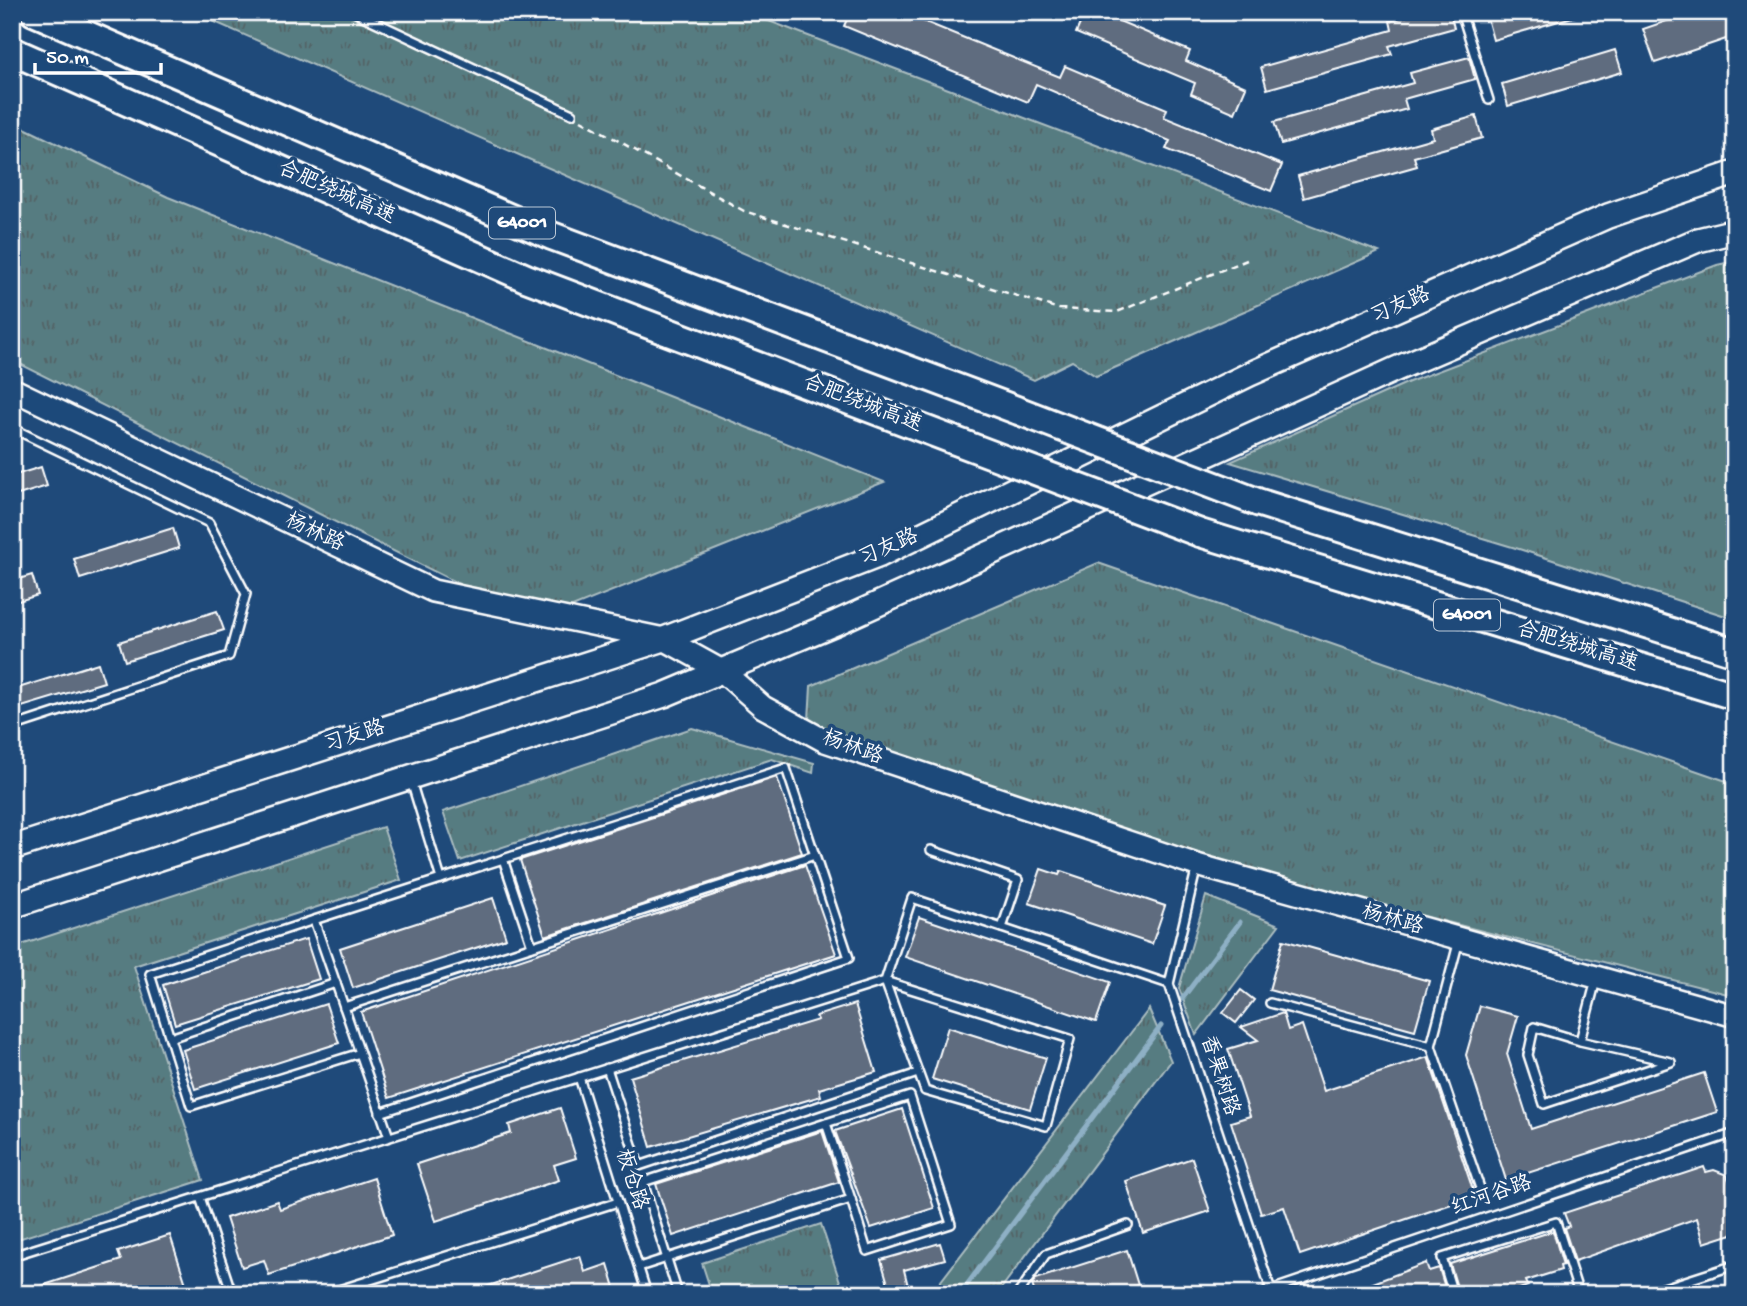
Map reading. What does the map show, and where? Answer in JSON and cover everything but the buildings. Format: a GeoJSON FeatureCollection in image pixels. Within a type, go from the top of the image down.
{"type":"FeatureCollection","features":[{"type":"Feature","properties":{"kind":"highway","name":"合肥绕城高速"},"geometry":{"type":"LineString","coordinates":[[34,12],[552,236],[1257,502],[1735,652]]}},
{"type":"Feature","properties":{"kind":"highway","name":"合肥绕城高速"},"geometry":{"type":"LineString","coordinates":[[12,51],[526,278],[1200,533],[1735,696]]}},
{"type":"Feature","properties":{"kind":"main road","name":"习友路"},"geometry":{"type":"LineString","coordinates":[[12,848],[664,639],[880,555],[1250,374],[1608,216],[1735,173]]}},
{"type":"Feature","properties":{"kind":"main road"},"geometry":{"type":"LineString","coordinates":[[12,906],[664,695],[838,622],[1396,369],[1698,240],[1735,231]]}},
{"type":"Feature","properties":{"kind":"street","name":"杨林路"},"geometry":{"type":"LineString","coordinates":[[12,389],[433,591],[664,639],[722,671],[763,707],[825,741],[1198,865],[1735,1016]]}},
{"type":"Feature","properties":{"kind":"lane"},"geometry":{"type":"LineString","coordinates":[[354,12],[572,114]]}},
{"type":"Feature","properties":{"kind":"lane"},"geometry":{"type":"LineString","coordinates":[[1461,12],[1489,100]]}},
{"type":"Feature","properties":{"kind":"lane"},"geometry":{"type":"LineString","coordinates":[[12,428],[209,523],[246,594],[229,656],[12,727]]}},
{"type":"Feature","properties":{"kind":"lane"},"geometry":{"type":"LineString","coordinates":[[360,1053],[191,1106],[150,974],[786,768],[849,958],[380,1113]]}},
{"type":"Feature","properties":{"kind":"lane"},"geometry":{"type":"LineString","coordinates":[[410,777],[441,879]]}},
{"type":"Feature","properties":{"kind":"lane"},"geometry":{"type":"LineString","coordinates":[[931,850],[1018,880],[1002,928]]}},
{"type":"Feature","properties":{"kind":"lane"},"geometry":{"type":"LineString","coordinates":[[344,1007],[815,855]]}},
{"type":"Feature","properties":{"kind":"lane"},"geometry":{"type":"LineString","coordinates":[[503,859],[532,946]]}},
{"type":"Feature","properties":{"kind":"lane"},"geometry":{"type":"LineString","coordinates":[[12,1256],[885,981],[1070,1039],[1046,1126],[925,1091],[885,981],[912,898],[1170,984],[1198,865]]}},
{"type":"Feature","properties":{"kind":"lane"},"geometry":{"type":"LineString","coordinates":[[314,920],[389,1137]]}},
{"type":"Feature","properties":{"kind":"lane"},"geometry":{"type":"LineString","coordinates":[[1459,940],[1431,1045],[1482,1194]]}},
{"type":"Feature","properties":{"kind":"lane"},"geometry":{"type":"LineString","coordinates":[[1580,1041],[1596,979]]}},
{"type":"Feature","properties":{"kind":"lane"},"geometry":{"type":"LineString","coordinates":[[170,1038],[336,983]]}},
{"type":"Feature","properties":{"kind":"lane","name":"香果树路"},"geometry":{"type":"LineString","coordinates":[[1170,984],[1271,1292]]}},
{"type":"Feature","properties":{"kind":"lane"},"geometry":{"type":"LineString","coordinates":[[1270,1003],[1431,1045]]}},
{"type":"Feature","properties":{"kind":"lane"},"geometry":{"type":"LineString","coordinates":[[1534,1027],[1580,1041],[1671,1062],[1544,1104],[1528,1055],[1534,1027]]}},
{"type":"Feature","properties":{"kind":"lane"},"geometry":{"type":"LineString","coordinates":[[607,1068],[639,1166],[918,1073]]}},
{"type":"Feature","properties":{"kind":"lane","name":"板仓路"},"geometry":{"type":"LineString","coordinates":[[579,1076],[647,1294]]}},
{"type":"Feature","properties":{"kind":"lane"},"geometry":{"type":"LineString","coordinates":[[678,1294],[643,1182],[826,1123],[910,1096],[951,1224],[867,1251],[826,1123]]}},
{"type":"Feature","properties":{"kind":"lane","name":"红河谷路"},"geometry":{"type":"LineString","coordinates":[[1259,1294],[1735,1133]]}},
{"type":"Feature","properties":{"kind":"lane"},"geometry":{"type":"LineString","coordinates":[[200,1197],[232,1294]]}},
{"type":"Feature","properties":{"kind":"lane"},"geometry":{"type":"LineString","coordinates":[[639,1267],[850,1199]]}},
{"type":"Feature","properties":{"kind":"lane"},"geometry":{"type":"LineString","coordinates":[[326,1294],[618,1202]]}},
{"type":"Feature","properties":{"kind":"lane"},"geometry":{"type":"LineString","coordinates":[[1453,1294],[1442,1258],[1556,1222],[1579,1294]]}},
{"type":"Feature","properties":{"kind":"lane"},"geometry":{"type":"LineString","coordinates":[[1018,1294],[1046,1254],[1128,1225]]}},
{"type":"Feature","properties":{"kind":"lane"},"geometry":{"type":"LineString","coordinates":[[1645,1294],[1735,1265]]}},
{"type":"Feature","properties":{"kind":"path"},"geometry":{"type":"LineString","coordinates":[[572,114],[744,211],[1059,309],[1117,312],[1248,260]]}},
{"type":"Feature","properties":{"kind":"green space"},"geometry":{"type":"Polygon","coordinates":[[[192,12],[745,12],[1379,252],[1096,376],[1072,361],[1034,380],[192,12]]]}},
{"type":"Feature","properties":{"kind":"green space"},"geometry":{"type":"Polygon","coordinates":[[[12,122],[168,197],[884,482],[535,622],[12,360],[12,122]]]}},
{"type":"Feature","properties":{"kind":"green space"},"geometry":{"type":"Polygon","coordinates":[[[1735,261],[1735,619],[1519,549],[1230,462],[1409,382],[1717,265],[1735,261]]]}},
{"type":"Feature","properties":{"kind":"green space"},"geometry":{"type":"Polygon","coordinates":[[[1098,563],[1735,784],[1735,996],[1141,843],[855,745],[809,720],[811,686],[1098,563]]]}},
{"type":"Feature","properties":{"kind":"green space"},"geometry":{"type":"Polygon","coordinates":[[[692,728],[814,763],[813,773],[772,759],[460,861],[443,812],[692,728]]]}},
{"type":"Feature","properties":{"kind":"green space"},"geometry":{"type":"Polygon","coordinates":[[[383,827],[401,880],[134,966],[203,1180],[12,1241],[12,948],[383,827]]]}},
{"type":"Feature","properties":{"kind":"green space"},"geometry":{"type":"Polygon","coordinates":[[[1206,896],[1279,925],[1196,1035],[1179,988],[1206,896]]]}},
{"type":"Feature","properties":{"kind":"green space"},"geometry":{"type":"Polygon","coordinates":[[[1149,1009],[1171,1061],[997,1294],[931,1294],[1149,1009]]]}},
{"type":"Feature","properties":{"kind":"green space"},"geometry":{"type":"Polygon","coordinates":[[[821,1224],[844,1294],[712,1294],[702,1263],[821,1224]]]}},
{"type":"Feature","properties":{"kind":"waterway"},"geometry":{"type":"LineString","coordinates":[[1182,999],[1240,922]]}},
{"type":"Feature","properties":{"kind":"waterway"},"geometry":{"type":"LineString","coordinates":[[960,1294],[1161,1026]]}}]}
